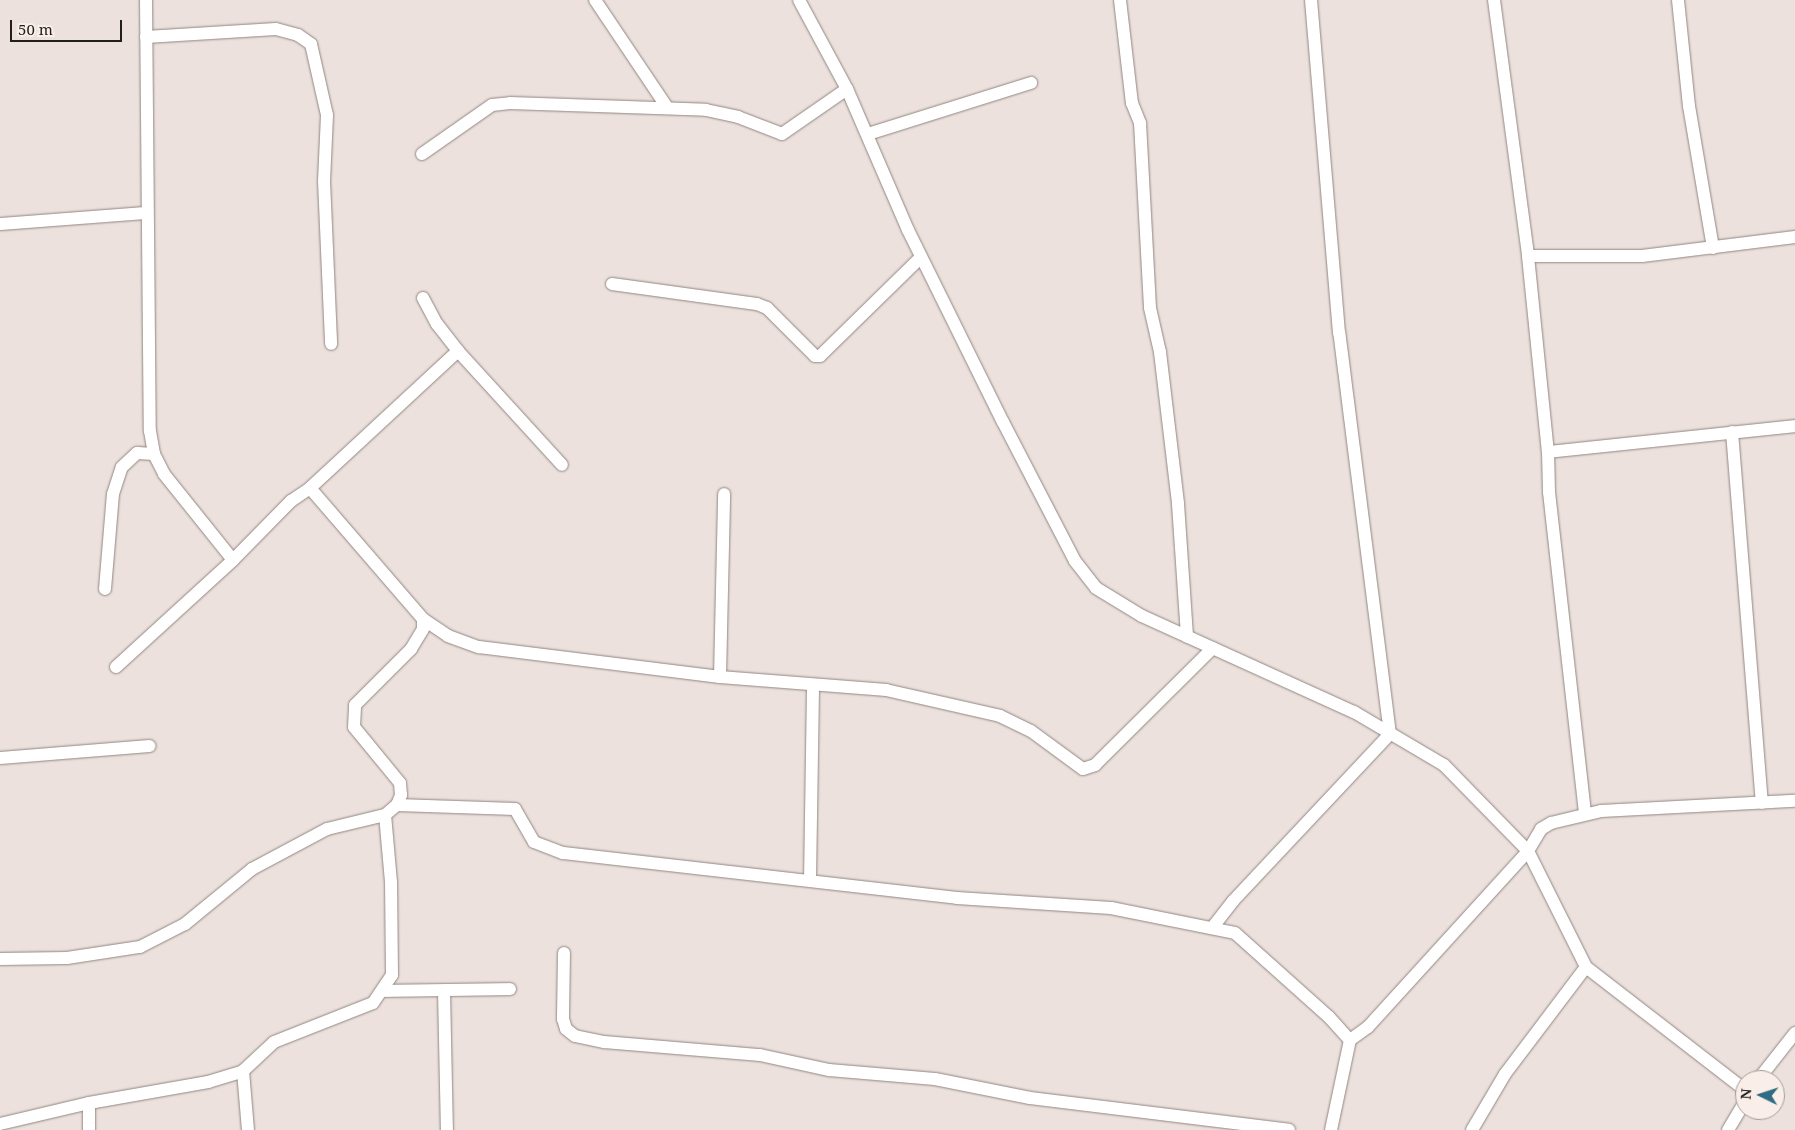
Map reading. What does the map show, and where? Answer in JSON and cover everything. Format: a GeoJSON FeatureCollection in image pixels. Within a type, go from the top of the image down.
{"type":"FeatureCollection","features":[{"type":"Feature","properties":{"kind":"street"},"geometry":{"type":"LineString","coordinates":[[146,0],[146,213],[150,431],[154,454],[164,474],[233,560]]}},
{"type":"Feature","properties":{"kind":"street"},"geometry":{"type":"LineString","coordinates":[[595,0],[667,107]]}},
{"type":"Feature","properties":{"kind":"street"},"geometry":{"type":"LineString","coordinates":[[799,0],[847,89],[921,256],[1074,561],[1096,588],[1142,616],[1354,712],[1444,765],[1528,851],[1586,967],[1735,1082]]}},
{"type":"Feature","properties":{"kind":"street"},"geometry":{"type":"LineString","coordinates":[[1120,0],[1132,103],[1140,123],[1150,308],[1160,352],[1178,504],[1187,637]]}},
{"type":"Feature","properties":{"kind":"street"},"geometry":{"type":"LineString","coordinates":[[1311,0],[1339,333],[1390,734]]}},
{"type":"Feature","properties":{"kind":"street"},"geometry":{"type":"LineString","coordinates":[[1494,0],[1528,256],[1548,452],[1549,492],[1585,813]]}},
{"type":"Feature","properties":{"kind":"street"},"geometry":{"type":"LineString","coordinates":[[1678,0],[1690,106],[1713,248]]}},
{"type":"Feature","properties":{"kind":"street"},"geometry":{"type":"LineString","coordinates":[[146,37],[276,29],[298,35],[311,44],[327,115],[324,181],[331,344]]}},
{"type":"Feature","properties":{"kind":"street"},"geometry":{"type":"LineString","coordinates":[[868,134],[1031,82]]}},
{"type":"Feature","properties":{"kind":"street"},"geometry":{"type":"LineString","coordinates":[[422,154],[492,105],[667,107],[738,117],[782,134],[847,89]]}},
{"type":"Feature","properties":{"kind":"street"},"geometry":{"type":"LineString","coordinates":[[0,224],[146,213]]}},
{"type":"Feature","properties":{"kind":"street"},"geometry":{"type":"LineString","coordinates":[[1528,256],[1642,256],[1795,237]]}},
{"type":"Feature","properties":{"kind":"street"},"geometry":{"type":"LineString","coordinates":[[612,284],[757,304],[767,308],[815,356],[820,356],[921,256]]}},
{"type":"Feature","properties":{"kind":"street"},"geometry":{"type":"LineString","coordinates":[[423,298],[437,324],[458,351],[562,465]]}},
{"type":"Feature","properties":{"kind":"street"},"geometry":{"type":"LineString","coordinates":[[116,667],[233,560],[291,501],[310,488],[458,351]]}},
{"type":"Feature","properties":{"kind":"street"},"geometry":{"type":"LineString","coordinates":[[1548,452],[1795,426]]}},
{"type":"Feature","properties":{"kind":"street"},"geometry":{"type":"LineString","coordinates":[[1732,432],[1762,803]]}},
{"type":"Feature","properties":{"kind":"street"},"geometry":{"type":"LineString","coordinates":[[105,589],[113,494],[122,467],[137,453],[154,454]]}},
{"type":"Feature","properties":{"kind":"street"},"geometry":{"type":"LineString","coordinates":[[310,488],[423,619],[448,636],[479,647],[720,677],[812,687],[886,690],[1000,716],[1031,731],[1083,768],[1090,768],[1213,648]]}},
{"type":"Feature","properties":{"kind":"street"},"geometry":{"type":"LineString","coordinates":[[720,677],[724,494]]}},
{"type":"Feature","properties":{"kind":"street"},"geometry":{"type":"LineString","coordinates":[[0,959],[67,958],[140,947],[185,924],[252,869],[327,829],[385,815],[397,805],[401,789],[400,783],[354,726],[355,705],[411,649],[423,629],[423,619]]}},
{"type":"Feature","properties":{"kind":"street"},"geometry":{"type":"LineString","coordinates":[[810,880],[812,687]]}},
{"type":"Feature","properties":{"kind":"street"},"geometry":{"type":"LineString","coordinates":[[1212,928],[1233,901],[1390,734]]}},
{"type":"Feature","properties":{"kind":"street"},"geometry":{"type":"LineString","coordinates":[[0,758],[150,746]]}},
{"type":"Feature","properties":{"kind":"street"},"geometry":{"type":"LineString","coordinates":[[401,789],[412,805]]}},
{"type":"Feature","properties":{"kind":"street"},"geometry":{"type":"LineString","coordinates":[[1331,1130],[1350,1040],[1368,1027],[1528,851],[1541,829],[1585,813],[1795,801]]}},
{"type":"Feature","properties":{"kind":"street"},"geometry":{"type":"LineString","coordinates":[[397,805],[514,810],[534,842],[563,853],[957,898],[1112,908],[1235,933],[1246,940],[1350,1040]]}},
{"type":"Feature","properties":{"kind":"street"},"geometry":{"type":"LineString","coordinates":[[0,1124],[89,1103],[208,1082],[243,1071],[274,1042],[373,1003],[384,991],[392,975],[391,882],[385,815]]}},
{"type":"Feature","properties":{"kind":"street"},"geometry":{"type":"LineString","coordinates":[[564,953],[563,1019],[566,1029],[576,1036],[604,1042],[760,1055],[829,1070],[935,1079],[1030,1098],[1289,1130]]}},
{"type":"Feature","properties":{"kind":"street"},"geometry":{"type":"LineString","coordinates":[[1472,1130],[1505,1074],[1586,967]]}},
{"type":"Feature","properties":{"kind":"street"},"geometry":{"type":"LineString","coordinates":[[384,991],[510,989]]}},
{"type":"Feature","properties":{"kind":"street"},"geometry":{"type":"LineString","coordinates":[[444,991],[447,1130]]}},
{"type":"Feature","properties":{"kind":"street"},"geometry":{"type":"LineString","coordinates":[[1766,1070],[1795,1033]]}},
{"type":"Feature","properties":{"kind":"street"},"geometry":{"type":"LineString","coordinates":[[243,1071],[248,1130]]}},
{"type":"Feature","properties":{"kind":"street"},"geometry":{"type":"LineString","coordinates":[[89,1103],[89,1130]]}},
{"type":"Feature","properties":{"kind":"street"},"geometry":{"type":"LineString","coordinates":[[1728,1130],[1735,1118]]}}]}
